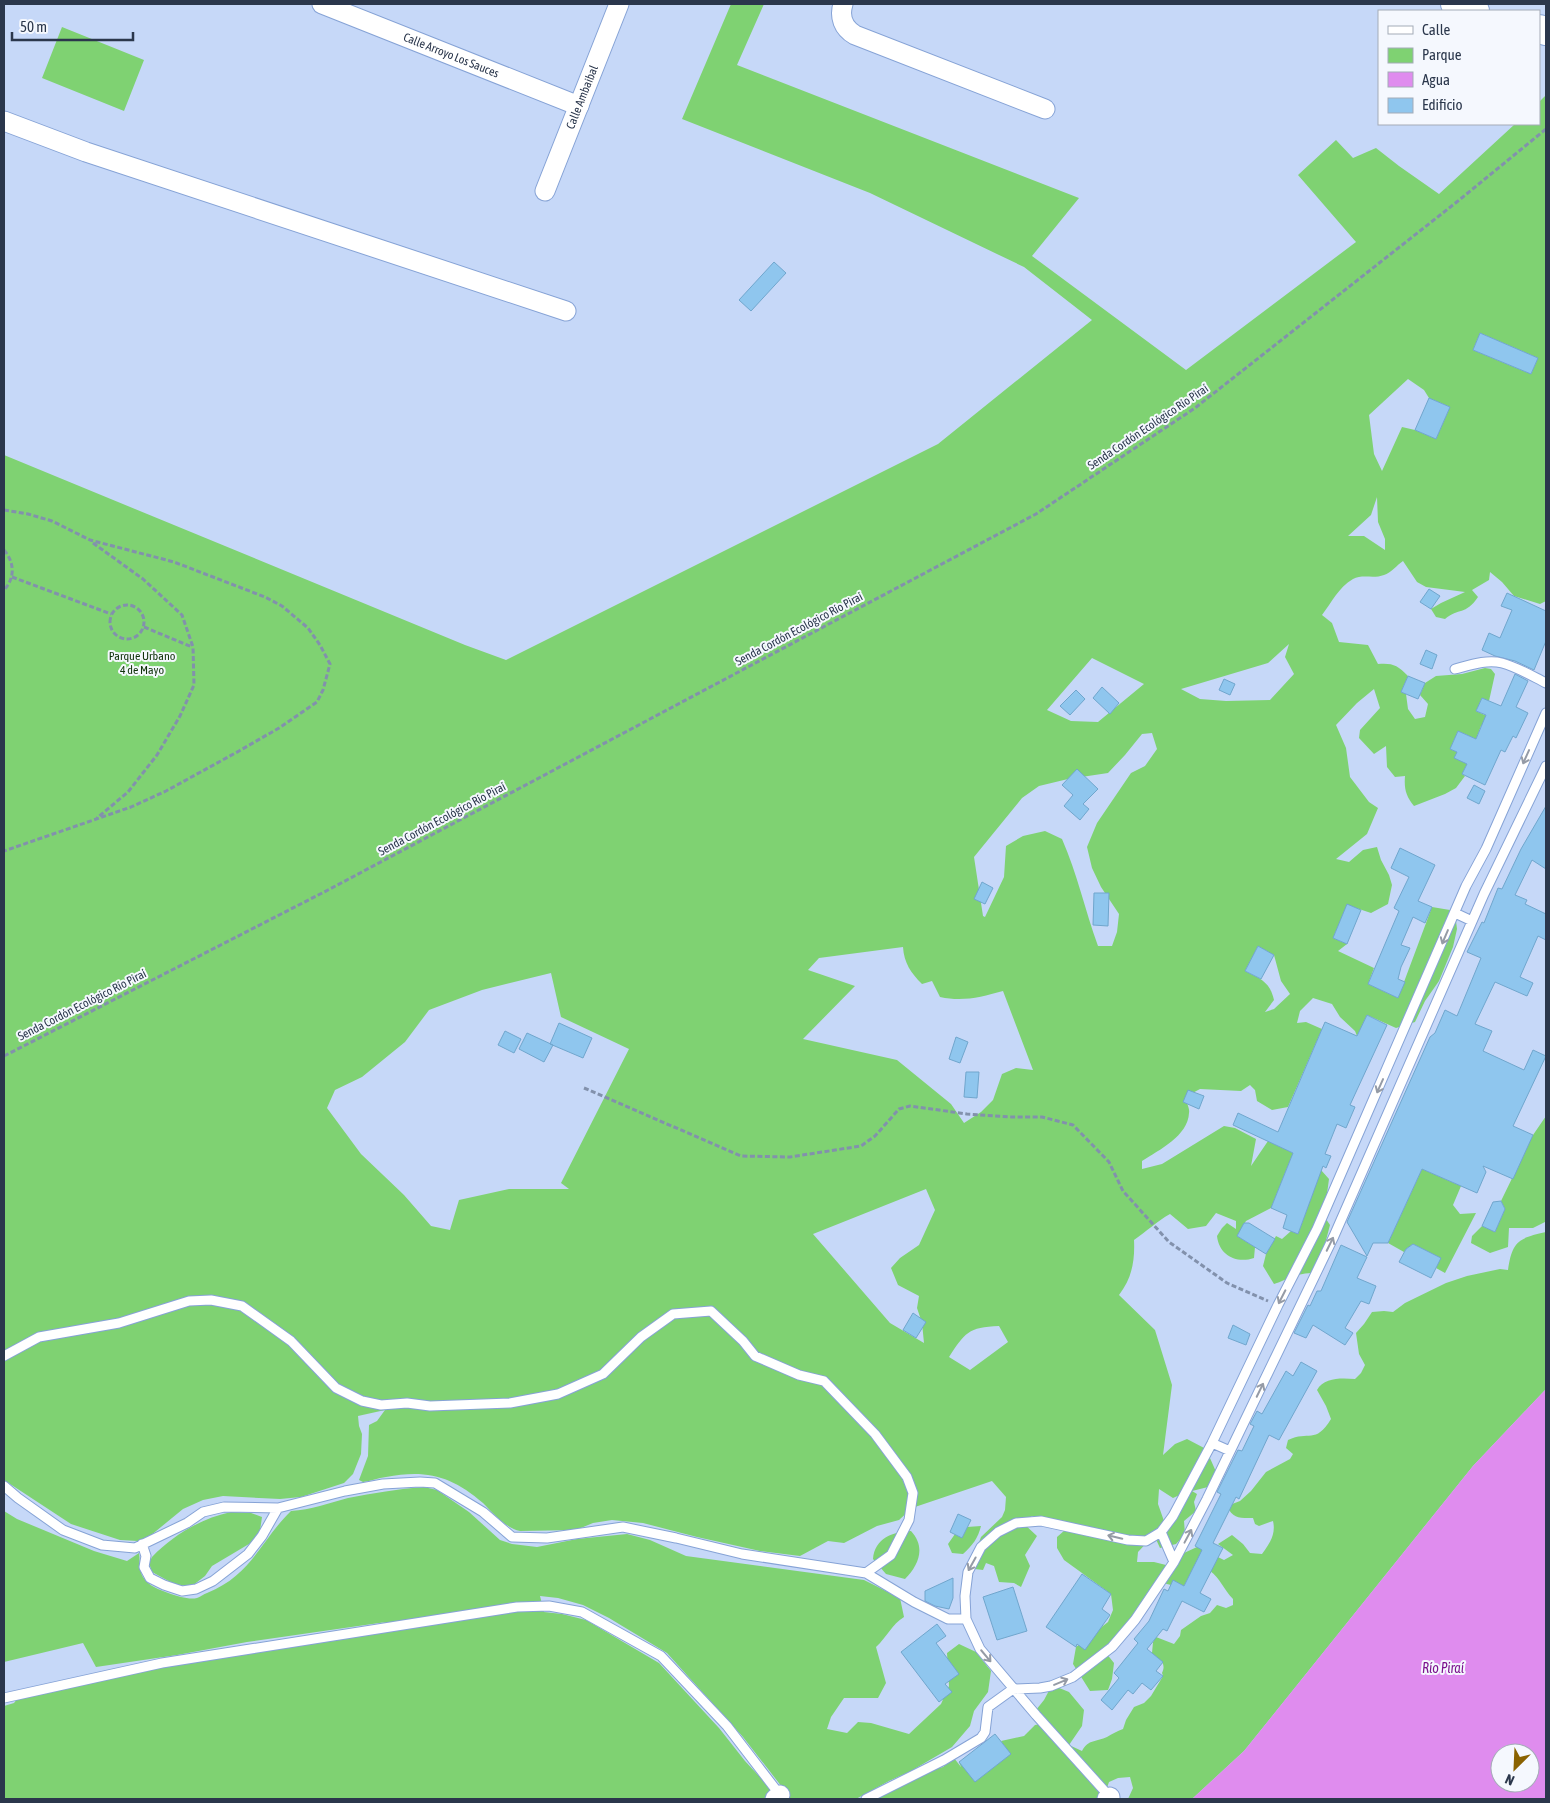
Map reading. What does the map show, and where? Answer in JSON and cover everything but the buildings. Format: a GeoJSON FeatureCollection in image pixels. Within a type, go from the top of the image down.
{"type":"FeatureCollection","features":[{"type":"Feature","properties":{"kind":"main road"},"geometry":{"type":"LineString","coordinates":[[1455,4],[1472,10]]}},
{"type":"Feature","properties":{"kind":"street","name":"Calle Arroyo Los Sauces"},"geometry":{"type":"LineString","coordinates":[[322,4],[579,106]]}},
{"type":"Feature","properties":{"kind":"street","name":"Calle Ambaibal"},"geometry":{"type":"LineString","coordinates":[[545,191],[620,4]]}},
{"type":"Feature","properties":{"kind":"street"},"geometry":{"type":"LineString","coordinates":[[843,4],[842,19],[847,29],[855,35],[1045,108]]}},
{"type":"Feature","properties":{"kind":"street"},"geometry":{"type":"LineString","coordinates":[[4,121],[86,152],[566,311]]}},
{"type":"Feature","properties":{"kind":"lane"},"geometry":{"type":"LineString","coordinates":[[1455,669],[1476,663],[1502,663],[1546,683]]}},
{"type":"Feature","properties":{"kind":"lane"},"geometry":{"type":"LineString","coordinates":[[1110,1799],[980,1649],[966,1619],[965,1596],[968,1572],[981,1547],[998,1532],[1016,1523],[1041,1521],[1128,1540],[1146,1541],[1161,1532],[1173,1516],[1212,1443],[1278,1305],[1317,1229],[1455,913],[1546,713]]}},
{"type":"Feature","properties":{"kind":"lane"},"geometry":{"type":"LineString","coordinates":[[866,1799],[944,1760],[982,1738],[985,1732],[988,1707],[1013,1689],[1040,1688],[1073,1677],[1112,1647],[1135,1620],[1174,1562],[1334,1236],[1472,921],[1546,766]]}},
{"type":"Feature","properties":{"kind":"lane"},"geometry":{"type":"LineString","coordinates":[[1455,913],[1472,921]]}},
{"type":"Feature","properties":{"kind":"lane"},"geometry":{"type":"LineString","coordinates":[[1365,1120],[1382,1128]]}},
{"type":"Feature","properties":{"kind":"lane"},"geometry":{"type":"LineString","coordinates":[[4,1356],[40,1337],[119,1323],[189,1301],[210,1300],[242,1306],[291,1341],[336,1388],[362,1401],[381,1405],[407,1402],[430,1406],[510,1403],[558,1394],[603,1374],[641,1337],[673,1314],[710,1311],[755,1356],[799,1375],[824,1381],[875,1434],[907,1477],[913,1493],[909,1520],[891,1555],[866,1573]]}},
{"type":"Feature","properties":{"kind":"lane"},"geometry":{"type":"LineString","coordinates":[[1212,1443],[1230,1451]]}},
{"type":"Feature","properties":{"kind":"lane"},"geometry":{"type":"LineString","coordinates":[[4,1486],[63,1530],[102,1545],[135,1548],[187,1523],[203,1512],[224,1508],[278,1508],[345,1491],[384,1484],[436,1483],[482,1512],[512,1537],[547,1538],[622,1527],[742,1554],[866,1573],[914,1602],[948,1618],[966,1619]]}},
{"type":"Feature","properties":{"kind":"lane"},"geometry":{"type":"LineString","coordinates":[[142,1544],[146,1556],[144,1567],[150,1578],[182,1591],[196,1589],[212,1581],[248,1554],[262,1536],[278,1508]]}},
{"type":"Feature","properties":{"kind":"lane"},"geometry":{"type":"LineString","coordinates":[[1161,1532],[1174,1562]]}},
{"type":"Feature","properties":{"kind":"lane"},"geometry":{"type":"LineString","coordinates":[[4,1698],[162,1663],[517,1607],[549,1606],[582,1612],[661,1656],[727,1726],[780,1798]]}},
{"type":"Feature","properties":{"kind":"path","name":"Senda Cordón Ecológico Río Piraí"},"geometry":{"type":"LineString","coordinates":[[4,1056],[337,885],[1036,514],[1195,408],[1458,201],[1546,128]]}},
{"type":"Feature","properties":{"kind":"path"},"geometry":{"type":"LineString","coordinates":[[4,510],[52,521],[90,540],[143,579],[182,615],[193,647],[194,685],[180,716],[157,755],[128,792],[95,820]]}},
{"type":"Feature","properties":{"kind":"path"},"geometry":{"type":"LineString","coordinates":[[4,851],[131,807],[166,791],[279,728],[316,702],[323,690],[330,664],[308,628],[282,606],[265,597],[174,562],[90,540]]}},
{"type":"Feature","properties":{"kind":"path"},"geometry":{"type":"LineString","coordinates":[[4,550],[10,558],[12,567],[12,577],[4,590]]}},
{"type":"Feature","properties":{"kind":"path"},"geometry":{"type":"LineString","coordinates":[[12,577],[111,614]]}},
{"type":"Feature","properties":{"kind":"path"},"geometry":{"type":"LineString","coordinates":[[131,605],[136,607],[143,616],[144,627],[132,639],[121,638],[112,631],[109,620],[111,614],[119,606],[131,605]]}},
{"type":"Feature","properties":{"kind":"path"},"geometry":{"type":"LineString","coordinates":[[144,627],[193,647]]}},
{"type":"Feature","properties":{"kind":"path"},"geometry":{"type":"LineString","coordinates":[[584,1088],[741,1156],[790,1157],[860,1146],[875,1136],[899,1109],[910,1106],[1012,1118],[1042,1117],[1073,1126],[1109,1162],[1123,1191],[1168,1242],[1227,1284],[1278,1305]]}},
{"type":"Feature","properties":{"kind":"green space","name":"Parque Urbano 4 de Mayo"},"geometry":{"type":"Polygon","coordinates":[[[731,4],[764,4],[737,65],[1079,198],[1032,256],[1186,370],[1356,242],[1298,175],[1336,140],[1353,158],[1376,148],[1439,194],[1514,125],[1540,125],[1540,101],[1546,95],[1546,601],[1540,604],[1514,596],[1490,572],[1489,580],[1472,590],[1478,597],[1469,607],[1445,619],[1436,617],[1431,609],[1465,592],[1426,587],[1417,582],[1403,561],[1387,574],[1353,579],[1339,591],[1322,615],[1332,623],[1339,642],[1368,645],[1378,664],[1394,666],[1401,669],[1408,676],[1401,692],[1406,694],[1408,709],[1415,719],[1425,717],[1428,704],[1420,695],[1425,683],[1436,676],[1462,674],[1485,668],[1491,669],[1495,674],[1489,701],[1482,698],[1476,711],[1491,718],[1481,726],[1476,739],[1458,731],[1450,749],[1457,752],[1467,764],[1462,774],[1465,776],[1456,788],[1414,806],[1406,792],[1405,776],[1395,777],[1387,767],[1386,746],[1374,754],[1359,738],[1360,730],[1380,708],[1374,689],[1357,703],[1336,725],[1346,748],[1350,777],[1369,802],[1378,808],[1367,834],[1336,859],[1349,862],[1363,850],[1377,847],[1392,885],[1388,904],[1371,913],[1347,905],[1333,938],[1347,944],[1338,951],[1374,968],[1368,984],[1398,998],[1432,907],[1450,910],[1456,921],[1457,929],[1453,947],[1439,981],[1425,1001],[1415,1022],[1396,1028],[1367,1015],[1357,1036],[1355,1031],[1340,1017],[1332,1004],[1313,998],[1300,1011],[1297,1023],[1306,1022],[1322,1029],[1288,1107],[1272,1110],[1257,1101],[1255,1090],[1250,1085],[1241,1091],[1200,1089],[1185,1097],[1189,1111],[1184,1129],[1172,1142],[1142,1161],[1142,1169],[1162,1164],[1224,1126],[1235,1128],[1256,1139],[1251,1166],[1268,1141],[1293,1153],[1271,1208],[1246,1221],[1237,1236],[1255,1247],[1254,1258],[1247,1260],[1235,1259],[1225,1253],[1218,1243],[1217,1236],[1227,1223],[1236,1229],[1236,1221],[1216,1213],[1206,1226],[1188,1229],[1170,1214],[1134,1240],[1132,1269],[1119,1295],[1155,1330],[1172,1385],[1163,1455],[1175,1444],[1187,1439],[1206,1449],[1217,1474],[1208,1487],[1192,1491],[1197,1494],[1194,1502],[1196,1511],[1184,1521],[1185,1534],[1176,1544],[1160,1548],[1154,1535],[1138,1552],[1137,1562],[1154,1562],[1170,1566],[1184,1553],[1197,1547],[1224,1560],[1233,1555],[1218,1544],[1232,1535],[1250,1553],[1262,1554],[1272,1538],[1274,1530],[1273,1521],[1259,1526],[1255,1524],[1253,1518],[1234,1516],[1227,1506],[1240,1501],[1251,1491],[1266,1472],[1290,1459],[1293,1454],[1286,1448],[1288,1440],[1316,1434],[1331,1419],[1317,1390],[1329,1381],[1355,1379],[1361,1373],[1365,1365],[1359,1354],[1356,1333],[1372,1312],[1393,1312],[1405,1303],[1446,1283],[1467,1276],[1500,1269],[1508,1270],[1512,1253],[1518,1242],[1529,1236],[1546,1232],[1546,1389],[1473,1466],[1244,1751],[1192,1799],[1128,1799],[1133,1788],[1130,1777],[1118,1778],[1109,1782],[1103,1799],[875,1799],[932,1770],[943,1767],[954,1758],[961,1767],[959,1762],[1010,1754],[1001,1741],[1024,1736],[1035,1725],[1046,1723],[1036,1710],[1052,1685],[1069,1692],[1084,1710],[1082,1726],[1069,1745],[1082,1751],[1087,1744],[1103,1739],[1123,1729],[1134,1707],[1144,1703],[1151,1696],[1163,1676],[1164,1666],[1152,1653],[1153,1642],[1156,1637],[1174,1644],[1180,1636],[1181,1630],[1201,1616],[1210,1613],[1217,1605],[1226,1608],[1233,1605],[1233,1599],[1213,1574],[1195,1565],[1184,1586],[1173,1581],[1171,1585],[1163,1583],[1106,1653],[1114,1663],[1112,1679],[1108,1690],[1090,1691],[1073,1664],[1076,1647],[1108,1622],[1113,1610],[1111,1594],[1064,1560],[1057,1548],[1057,1537],[1065,1530],[1032,1516],[1023,1523],[1037,1536],[1025,1555],[1030,1566],[1021,1587],[1014,1583],[999,1582],[994,1566],[986,1563],[983,1570],[975,1569],[971,1564],[981,1537],[1002,1517],[1005,1510],[1006,1497],[992,1481],[912,1508],[899,1520],[877,1526],[844,1543],[828,1541],[800,1556],[760,1551],[643,1523],[612,1520],[593,1523],[576,1530],[520,1531],[504,1523],[483,1503],[460,1486],[438,1477],[414,1474],[383,1477],[363,1482],[359,1480],[368,1456],[369,1425],[377,1421],[385,1410],[358,1416],[362,1434],[361,1454],[353,1474],[344,1483],[301,1497],[280,1499],[223,1496],[203,1500],[183,1509],[150,1536],[138,1541],[120,1540],[71,1524],[4,1480],[4,455],[465,645],[506,660],[938,444],[1092,320],[1024,267],[870,193],[682,119],[731,4]],[[1480,333],[1473,350],[1531,374],[1538,358],[1480,333]],[[1408,379],[1369,415],[1374,454],[1382,471],[1402,427],[1436,439],[1450,407],[1429,398],[1424,390],[1408,379]],[[1377,497],[1371,515],[1348,536],[1364,536],[1385,550],[1385,539],[1378,522],[1377,497]],[[1289,644],[1268,663],[1181,689],[1200,699],[1226,701],[1270,700],[1294,674],[1285,657],[1289,644]],[[1092,658],[1047,710],[1071,721],[1098,722],[1144,684],[1092,658]],[[1152,733],[1142,734],[1108,773],[1068,779],[1039,786],[1022,798],[974,857],[983,916],[985,917],[1004,877],[1006,846],[1023,836],[1045,831],[1062,839],[1098,946],[1112,946],[1117,932],[1119,914],[1101,887],[1092,868],[1087,847],[1097,823],[1131,773],[1145,766],[1157,749],[1152,733]],[[1258,946],[1245,971],[1256,976],[1270,989],[1274,1000],[1265,1012],[1274,1009],[1290,994],[1281,981],[1274,955],[1258,946]],[[903,947],[819,958],[808,970],[855,986],[803,1039],[897,1060],[951,1104],[964,1123],[981,1112],[993,1100],[1002,1074],[1016,1068],[1033,1070],[1003,991],[964,999],[940,997],[932,981],[922,984],[911,972],[903,947]],[[551,973],[482,990],[429,1010],[405,1042],[362,1077],[335,1090],[327,1108],[361,1154],[404,1195],[431,1226],[450,1230],[459,1200],[509,1189],[569,1189],[561,1183],[629,1049],[561,1017],[551,973]],[[926,1189],[813,1234],[890,1323],[924,1343],[922,1323],[917,1308],[919,1296],[898,1285],[891,1268],[900,1258],[919,1245],[935,1210],[926,1189]],[[999,1326],[980,1328],[968,1333],[949,1357],[970,1370],[1008,1342],[999,1326]],[[1159,1489],[1158,1504],[1164,1521],[1179,1508],[1184,1493],[1173,1498],[1159,1489]]]}},
{"type":"Feature","properties":{"kind":"green space"},"geometry":{"type":"Polygon","coordinates":[[[62,27],[144,60],[124,111],[42,78],[62,27]]]}},
{"type":"Feature","properties":{"kind":"green space"},"geometry":{"type":"Polygon","coordinates":[[[1546,1116],[1545,1222],[1533,1228],[1509,1228],[1508,1247],[1490,1253],[1471,1243],[1472,1236],[1482,1226],[1495,1232],[1505,1209],[1501,1201],[1533,1135],[1546,1116]]]}},
{"type":"Feature","properties":{"kind":"green space"},"geometry":{"type":"Polygon","coordinates":[[[1422,1169],[1461,1186],[1453,1205],[1460,1214],[1476,1213],[1445,1273],[1436,1268],[1440,1258],[1413,1244],[1404,1252],[1388,1243],[1422,1169]]]}},
{"type":"Feature","properties":{"kind":"green space"},"geometry":{"type":"Polygon","coordinates":[[[1321,1170],[1329,1179],[1324,1216],[1330,1225],[1325,1244],[1311,1273],[1274,1284],[1263,1266],[1266,1254],[1276,1236],[1282,1239],[1291,1231],[1298,1234],[1321,1170]]]}},
{"type":"Feature","properties":{"kind":"green space"},"geometry":{"type":"Polygon","coordinates":[[[424,1487],[437,1490],[469,1512],[500,1540],[512,1544],[537,1547],[577,1539],[627,1534],[650,1540],[686,1556],[864,1580],[900,1598],[904,1617],[896,1623],[876,1647],[886,1683],[878,1698],[844,1698],[831,1717],[827,1729],[847,1733],[858,1722],[871,1723],[909,1734],[941,1704],[949,1686],[947,1653],[959,1644],[976,1652],[991,1671],[988,1692],[974,1711],[970,1726],[952,1747],[911,1771],[856,1799],[789,1799],[782,1787],[743,1737],[667,1653],[609,1618],[583,1605],[558,1598],[540,1596],[544,1612],[586,1620],[659,1663],[719,1728],[745,1761],[771,1789],[769,1795],[763,1799],[4,1799],[4,1706],[14,1703],[21,1694],[314,1639],[386,1622],[247,1642],[96,1667],[83,1643],[4,1662],[4,1511],[17,1519],[94,1551],[127,1561],[139,1553],[141,1574],[147,1582],[171,1594],[198,1598],[235,1577],[291,1511],[313,1508],[367,1494],[424,1487]]]}},
{"type":"Feature","properties":{"kind":"green space"},"geometry":{"type":"Polygon","coordinates":[[[231,1512],[251,1513],[262,1517],[260,1531],[254,1541],[212,1566],[205,1576],[192,1586],[176,1585],[152,1572],[149,1563],[152,1557],[169,1542],[209,1518],[231,1512]]]}},
{"type":"Feature","properties":{"kind":"green space"},"geometry":{"type":"Polygon","coordinates":[[[981,1526],[970,1548],[963,1554],[952,1553],[948,1544],[955,1534],[962,1537],[967,1527],[981,1526]]]}},
{"type":"Feature","properties":{"kind":"green space"},"geometry":{"type":"Polygon","coordinates":[[[911,1531],[916,1537],[919,1550],[919,1556],[914,1568],[905,1579],[886,1574],[873,1559],[877,1546],[891,1535],[911,1531]]]}},
{"type":"Feature","properties":{"kind":"water","name":"Río Piraí"},"geometry":{"type":"Polygon","coordinates":[[[1546,1389],[1546,1799],[1192,1799],[1244,1751],[1473,1466],[1546,1389]]]}}]}
